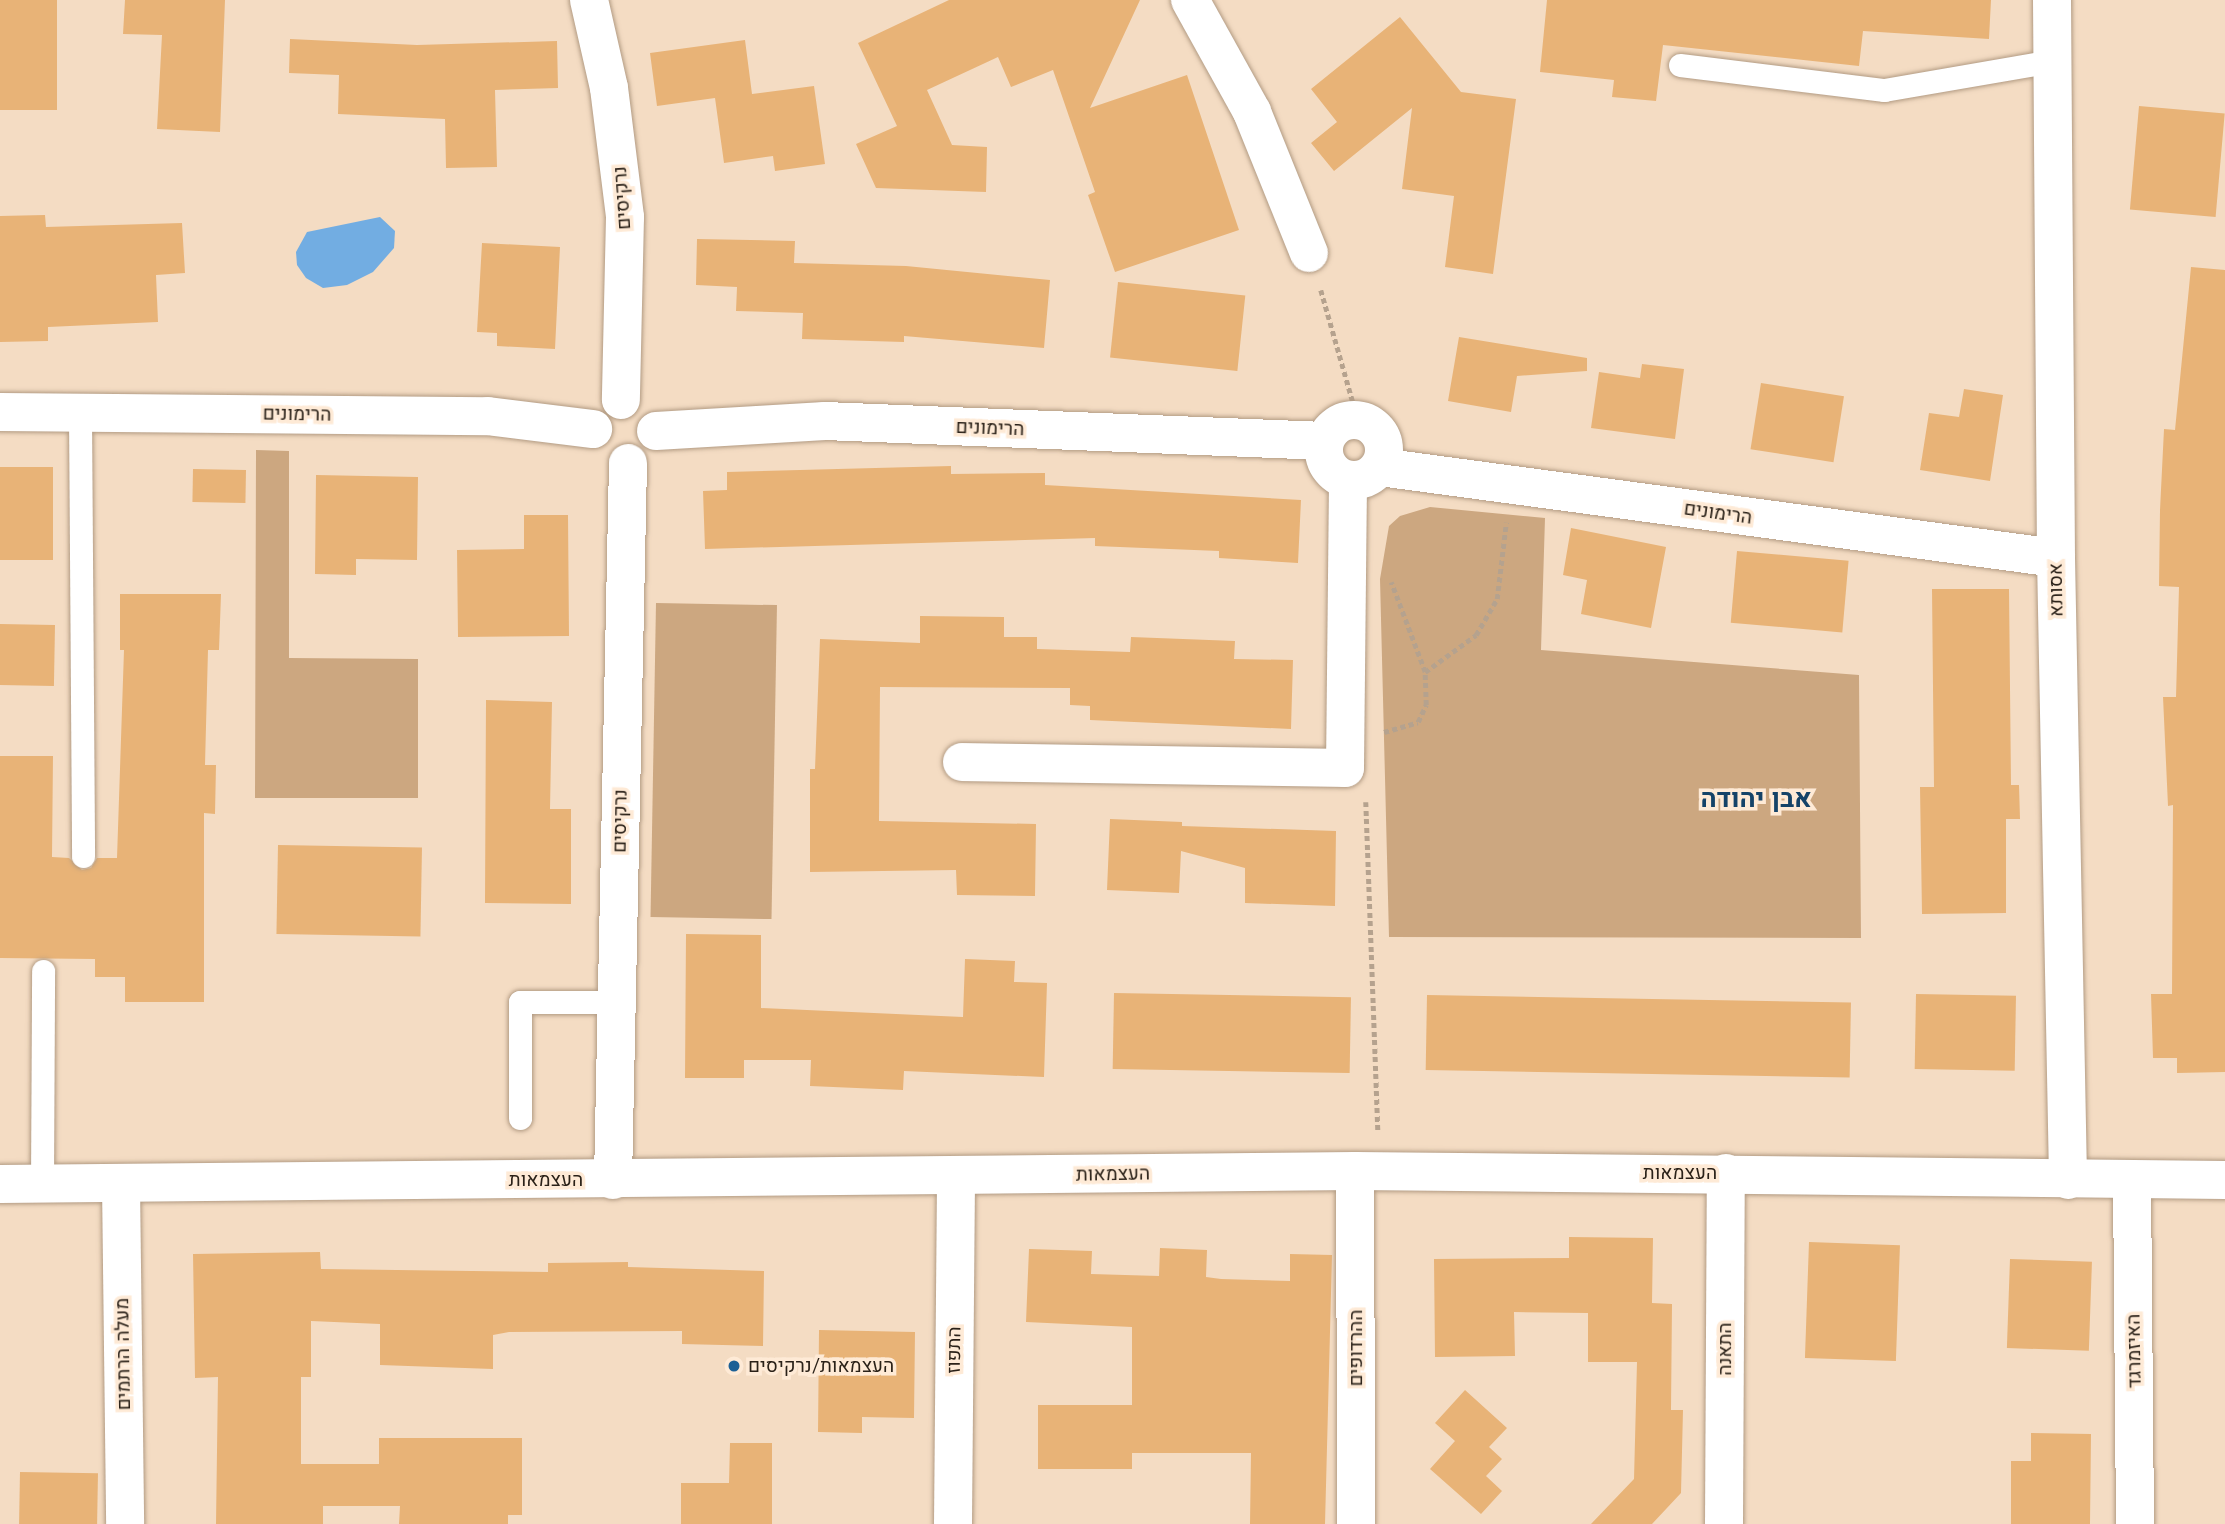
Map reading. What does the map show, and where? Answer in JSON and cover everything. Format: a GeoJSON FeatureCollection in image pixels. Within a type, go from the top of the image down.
{"type":"FeatureCollection","features":[{"type":"Feature","properties":{"kind":"street","name":"נרקיסים"},"geometry":{"type":"LineString","coordinates":[[589,0],[609,88],[625,216],[621,400]]}},
{"type":"Feature","properties":{"kind":"street"},"geometry":{"type":"LineString","coordinates":[[1190,0],[1272,155],[1310,253]]}},
{"type":"Feature","properties":{"kind":"street","name":"אסותא"},"geometry":{"type":"LineString","coordinates":[[2052,0],[2056,558],[2068,1180]]}},
{"type":"Feature","properties":{"kind":"street"},"geometry":{"type":"LineString","coordinates":[[621,400],[639,404],[654,421],[656,431],[647,453],[628,463],[606,457],[598,449],[593,429],[601,409],[621,400]]}},
{"type":"Feature","properties":{"kind":"street","name":"הרימונים"},"geometry":{"type":"LineString","coordinates":[[0,412],[488,416],[593,429]]}},
{"type":"Feature","properties":{"kind":"street"},"geometry":{"type":"LineString","coordinates":[[962,762],[1345,753],[1364,474],[1384,447],[1381,436],[1358,420],[1337,425],[1325,441],[1325,462],[1364,474]]}},
{"type":"Feature","properties":{"kind":"street","name":"הרימונים"},"geometry":{"type":"LineString","coordinates":[[656,431],[825,421],[1325,441]]}},
{"type":"Feature","properties":{"kind":"street","name":"נרקיסים"},"geometry":{"type":"LineString","coordinates":[[613,1180],[628,463]]}},
{"type":"Feature","properties":{"kind":"street","name":"הרימונים"},"geometry":{"type":"LineString","coordinates":[[1364,474],[1509,485],[2056,558]]}},
{"type":"Feature","properties":{"kind":"street","name":"העצמאות"},"geometry":{"type":"LineString","coordinates":[[0,1184],[1367,1171],[2225,1180]]}},
{"type":"Feature","properties":{"kind":"street","name":"ההרדופים"},"geometry":{"type":"LineString","coordinates":[[1356,1524],[1367,1171]]}},
{"type":"Feature","properties":{"kind":"street","name":"התאנה"},"geometry":{"type":"LineString","coordinates":[[1724,1524],[1726,1173]]}},
{"type":"Feature","properties":{"kind":"street","name":"התפוז"},"geometry":{"type":"LineString","coordinates":[[953,1524],[956,1176]]}},
{"type":"Feature","properties":{"kind":"street","name":"האיזמרגד"},"geometry":{"type":"LineString","coordinates":[[2132,1179],[2135,1524]]}},
{"type":"Feature","properties":{"kind":"street","name":"מעלה הרתמים"},"geometry":{"type":"LineString","coordinates":[[121,1184],[125,1524]]}},
{"type":"Feature","properties":{"kind":"lane"},"geometry":{"type":"LineString","coordinates":[[1680,65],[1884,90],[2052,61]]}},
{"type":"Feature","properties":{"kind":"lane"},"geometry":{"type":"LineString","coordinates":[[80,412],[83,856]]}},
{"type":"Feature","properties":{"kind":"lane"},"geometry":{"type":"LineString","coordinates":[[42,1184],[43,971]]}},
{"type":"Feature","properties":{"kind":"lane"},"geometry":{"type":"LineString","coordinates":[[520,1118],[520,1002],[617,1002]]}},
{"type":"Feature","properties":{"kind":"path"},"geometry":{"type":"LineString","coordinates":[[1310,253],[1358,420]]}},
{"type":"Feature","properties":{"kind":"path"},"geometry":{"type":"LineString","coordinates":[[1425,671],[1476,635],[1497,599],[1509,485]]}},
{"type":"Feature","properties":{"kind":"path"},"geometry":{"type":"LineString","coordinates":[[1367,1171],[1368,805],[1345,753],[1418,722],[1426,705],[1425,671],[1390,575]]}},
{"type":"Feature","properties":{"kind":"shaded area"},"geometry":{"type":"Polygon","coordinates":[[[256,450],[289,451],[289,658],[418,659],[418,798],[255,798],[256,450]]]}},
{"type":"Feature","properties":{"kind":"shaded area"},"geometry":{"type":"Polygon","coordinates":[[[1430,507],[1545,518],[1541,650],[1859,675],[1861,938],[1389,937],[1380,579],[1389,526],[1400,516],[1430,507]]]}},
{"type":"Feature","properties":{"kind":"shaded area"},"geometry":{"type":"Polygon","coordinates":[[[656,603],[777,605],[772,919],[651,917],[656,603]]]}},
{"type":"Feature","properties":{"kind":"water"},"geometry":{"type":"Polygon","coordinates":[[[380,217],[395,231],[394,248],[373,272],[347,285],[323,288],[306,278],[297,265],[296,252],[307,232],[380,217]]]}},
{"type":"Feature","properties":{"kind":"building"},"geometry":{"type":"Polygon","coordinates":[[[0,0],[57,0],[57,110],[0,110],[0,0]]]}},
{"type":"Feature","properties":{"kind":"building"},"geometry":{"type":"Polygon","coordinates":[[[125,0],[225,0],[220,132],[157,129],[162,35],[123,34],[125,0]]]}},
{"type":"Feature","properties":{"kind":"building"},"geometry":{"type":"Polygon","coordinates":[[[949,0],[1140,0],[1090,108],[1187,75],[1239,230],[1115,272],[1088,195],[1095,192],[1053,70],[1011,87],[998,57],[927,90],[952,145],[987,147],[986,192],[876,188],[856,144],[897,126],[858,43],[949,0]]]}},
{"type":"Feature","properties":{"kind":"building"},"geometry":{"type":"Polygon","coordinates":[[[1547,0],[1991,0],[1989,39],[1863,31],[1859,66],[1663,45],[1656,101],[1612,97],[1614,80],[1540,72],[1547,0]]]}},
{"type":"Feature","properties":{"kind":"building"},"geometry":{"type":"Polygon","coordinates":[[[1400,17],[1461,92],[1516,99],[1493,274],[1445,267],[1454,196],[1402,189],[1412,108],[1334,171],[1311,143],[1337,122],[1311,89],[1400,17]]]}},
{"type":"Feature","properties":{"kind":"building"},"geometry":{"type":"Polygon","coordinates":[[[290,39],[417,45],[557,41],[558,88],[495,90],[497,167],[446,168],[445,119],[338,114],[339,75],[289,73],[290,39]]]}},
{"type":"Feature","properties":{"kind":"building"},"geometry":{"type":"Polygon","coordinates":[[[745,40],[752,94],[814,86],[825,164],[775,171],[773,156],[724,163],[715,98],[657,106],[650,53],[745,40]]]}},
{"type":"Feature","properties":{"kind":"building"},"geometry":{"type":"Polygon","coordinates":[[[2139,106],[2225,113],[2216,217],[2130,210],[2139,106]]]}},
{"type":"Feature","properties":{"kind":"building"},"geometry":{"type":"Polygon","coordinates":[[[45,215],[46,227],[182,223],[185,273],[156,275],[158,322],[48,327],[48,341],[0,342],[0,216],[45,215]]]}},
{"type":"Feature","properties":{"kind":"building"},"geometry":{"type":"Polygon","coordinates":[[[697,239],[795,241],[794,263],[906,266],[1050,280],[1044,348],[904,336],[904,342],[802,339],[803,313],[736,311],[737,287],[696,285],[697,239]]]}},
{"type":"Feature","properties":{"kind":"building"},"geometry":{"type":"Polygon","coordinates":[[[482,243],[560,247],[555,349],[497,346],[497,333],[477,332],[482,243]]]}},
{"type":"Feature","properties":{"kind":"building"},"geometry":{"type":"Polygon","coordinates":[[[2191,267],[2225,270],[2225,1072],[2177,1073],[2177,1058],[2153,1058],[2151,994],[2172,994],[2173,805],[2168,806],[2163,697],[2176,697],[2179,587],[2159,586],[2160,510],[2164,429],[2175,430],[2191,267]]]}},
{"type":"Feature","properties":{"kind":"building"},"geometry":{"type":"Polygon","coordinates":[[[1118,282],[1245,295],[1237,371],[1110,358],[1118,282]]]}},
{"type":"Feature","properties":{"kind":"building"},"geometry":{"type":"Polygon","coordinates":[[[1459,337],[1587,358],[1587,371],[1517,376],[1511,412],[1448,401],[1459,337]]]}},
{"type":"Feature","properties":{"kind":"building"},"geometry":{"type":"Polygon","coordinates":[[[1642,364],[1684,369],[1675,439],[1591,428],[1599,372],[1640,378],[1642,364]]]}},
{"type":"Feature","properties":{"kind":"building"},"geometry":{"type":"Polygon","coordinates":[[[1761,383],[1844,396],[1833,462],[1751,449],[1761,383]]]}},
{"type":"Feature","properties":{"kind":"building"},"geometry":{"type":"Polygon","coordinates":[[[1964,389],[2003,395],[1990,481],[1920,470],[1929,413],[1959,417],[1964,389]]]}},
{"type":"Feature","properties":{"kind":"building"},"geometry":{"type":"Polygon","coordinates":[[[951,466],[951,474],[1045,473],[1045,485],[1301,500],[1298,563],[1219,558],[1219,551],[1095,546],[1095,538],[705,549],[703,491],[727,490],[727,472],[951,466]]]}},
{"type":"Feature","properties":{"kind":"building"},"geometry":{"type":"Polygon","coordinates":[[[0,467],[53,467],[53,560],[0,560],[0,467]]]}},
{"type":"Feature","properties":{"kind":"building"},"geometry":{"type":"Polygon","coordinates":[[[193,469],[246,470],[245,503],[192,502],[193,469]]]}},
{"type":"Feature","properties":{"kind":"building"},"geometry":{"type":"Polygon","coordinates":[[[316,475],[418,477],[417,560],[356,559],[356,575],[315,574],[316,475]]]}},
{"type":"Feature","properties":{"kind":"building"},"geometry":{"type":"Polygon","coordinates":[[[524,515],[568,515],[569,636],[458,637],[457,550],[524,549],[524,515]]]}},
{"type":"Feature","properties":{"kind":"building"},"geometry":{"type":"Polygon","coordinates":[[[1571,528],[1666,547],[1651,628],[1581,614],[1587,580],[1563,575],[1571,528]]]}},
{"type":"Feature","properties":{"kind":"building"},"geometry":{"type":"Polygon","coordinates":[[[1737,551],[1849,561],[1842,632],[1731,623],[1737,551]]]}},
{"type":"Feature","properties":{"kind":"building"},"geometry":{"type":"Polygon","coordinates":[[[1932,589],[2009,589],[2011,785],[2019,785],[2020,819],[2006,819],[2006,913],[1922,914],[1920,787],[1934,787],[1932,589]]]}},
{"type":"Feature","properties":{"kind":"building"},"geometry":{"type":"Polygon","coordinates":[[[120,594],[221,594],[219,650],[208,650],[205,765],[216,765],[215,814],[204,813],[204,1002],[125,1002],[125,977],[95,977],[95,959],[0,958],[0,756],[53,756],[52,857],[69,858],[82,870],[91,868],[97,858],[117,858],[124,650],[120,650],[120,594]]]}},
{"type":"Feature","properties":{"kind":"building"},"geometry":{"type":"Polygon","coordinates":[[[920,616],[1004,617],[1004,637],[1037,637],[1037,649],[1130,652],[1131,637],[1235,641],[1234,659],[1293,660],[1291,729],[1090,720],[1090,706],[1070,705],[1070,688],[880,687],[879,821],[1036,824],[1035,896],[957,895],[956,870],[810,872],[810,769],[815,769],[820,639],[920,643],[920,616]]]}},
{"type":"Feature","properties":{"kind":"building"},"geometry":{"type":"Polygon","coordinates":[[[0,624],[55,625],[54,686],[0,685],[0,624]]]}},
{"type":"Feature","properties":{"kind":"building"},"geometry":{"type":"Polygon","coordinates":[[[486,700],[552,702],[550,809],[571,809],[571,904],[485,903],[486,700]]]}},
{"type":"Feature","properties":{"kind":"building"},"geometry":{"type":"Polygon","coordinates":[[[1110,819],[1182,822],[1182,826],[1336,831],[1335,906],[1245,903],[1245,868],[1181,851],[1179,893],[1107,890],[1110,819]]]}},
{"type":"Feature","properties":{"kind":"building"},"geometry":{"type":"Polygon","coordinates":[[[278,845],[422,848],[420,936],[276,934],[278,845]]]}},
{"type":"Feature","properties":{"kind":"building"},"geometry":{"type":"Polygon","coordinates":[[[686,934],[761,935],[761,1008],[963,1017],[965,959],[1015,961],[1014,982],[1047,983],[1044,1077],[904,1071],[903,1090],[810,1086],[811,1060],[744,1060],[744,1078],[685,1078],[686,934]]]}},
{"type":"Feature","properties":{"kind":"building"},"geometry":{"type":"Polygon","coordinates":[[[1114,993],[1351,997],[1350,1073],[1113,1069],[1114,993]]]}},
{"type":"Feature","properties":{"kind":"building"},"geometry":{"type":"Polygon","coordinates":[[[1916,994],[2016,996],[2015,1071],[1915,1069],[1916,994]]]}},
{"type":"Feature","properties":{"kind":"building"},"geometry":{"type":"Polygon","coordinates":[[[1427,995],[1851,1002],[1850,1077],[1426,1070],[1427,995]]]}},
{"type":"Feature","properties":{"kind":"building"},"geometry":{"type":"Polygon","coordinates":[[[1569,1237],[1653,1238],[1652,1303],[1672,1304],[1671,1410],[1683,1410],[1681,1493],[1652,1524],[1591,1524],[1634,1479],[1637,1362],[1588,1362],[1588,1313],[1514,1312],[1515,1356],[1435,1357],[1434,1259],[1569,1258],[1569,1237]]]}},
{"type":"Feature","properties":{"kind":"building"},"geometry":{"type":"Polygon","coordinates":[[[1809,1242],[1900,1245],[1896,1361],[1805,1358],[1809,1242]]]}},
{"type":"Feature","properties":{"kind":"building"},"geometry":{"type":"Polygon","coordinates":[[[1160,1248],[1207,1250],[1206,1277],[1221,1279],[1290,1281],[1290,1254],[1332,1255],[1325,1524],[1250,1524],[1251,1453],[1132,1453],[1132,1469],[1038,1469],[1038,1405],[1132,1405],[1132,1327],[1026,1322],[1029,1249],[1092,1251],[1091,1274],[1159,1276],[1160,1248]]]}},
{"type":"Feature","properties":{"kind":"building"},"geometry":{"type":"Polygon","coordinates":[[[320,1252],[321,1269],[548,1272],[548,1263],[628,1262],[628,1267],[764,1271],[763,1346],[682,1344],[682,1331],[509,1332],[493,1335],[493,1369],[380,1365],[380,1324],[311,1321],[311,1377],[301,1377],[301,1464],[379,1464],[379,1438],[522,1438],[522,1515],[508,1515],[508,1524],[399,1524],[400,1506],[323,1506],[323,1524],[216,1524],[218,1377],[195,1378],[193,1254],[320,1252]]]}},
{"type":"Feature","properties":{"kind":"building"},"geometry":{"type":"Polygon","coordinates":[[[2010,1259],[2092,1262],[2089,1351],[2007,1348],[2010,1259]]]}},
{"type":"Feature","properties":{"kind":"building"},"geometry":{"type":"Polygon","coordinates":[[[819,1330],[915,1332],[914,1418],[862,1417],[862,1433],[818,1432],[819,1330]]]}},
{"type":"Feature","properties":{"kind":"building"},"geometry":{"type":"Polygon","coordinates":[[[1465,1390],[1507,1428],[1489,1447],[1502,1459],[1486,1476],[1502,1491],[1481,1514],[1430,1469],[1455,1441],[1435,1423],[1465,1390]]]}},
{"type":"Feature","properties":{"kind":"building"},"geometry":{"type":"Polygon","coordinates":[[[2031,1433],[2091,1434],[2090,1524],[2011,1524],[2011,1461],[2031,1461],[2031,1433]]]}},
{"type":"Feature","properties":{"kind":"building"},"geometry":{"type":"Polygon","coordinates":[[[730,1443],[772,1443],[772,1524],[681,1524],[681,1483],[729,1483],[730,1443]]]}},
{"type":"Feature","properties":{"kind":"building"},"geometry":{"type":"Polygon","coordinates":[[[20,1472],[98,1473],[97,1524],[19,1524],[20,1472]]]}},
{"type":"Feature","properties":{"kind":"place","name":"העצמאות/נרקיסים"},"geometry":{"type":"Point","coordinates":[734,1366]}},
{"type":"Feature","properties":{"kind":"district","name":"אבן יהודה"},"geometry":{"type":"Point","coordinates":[1756,799]}}]}
